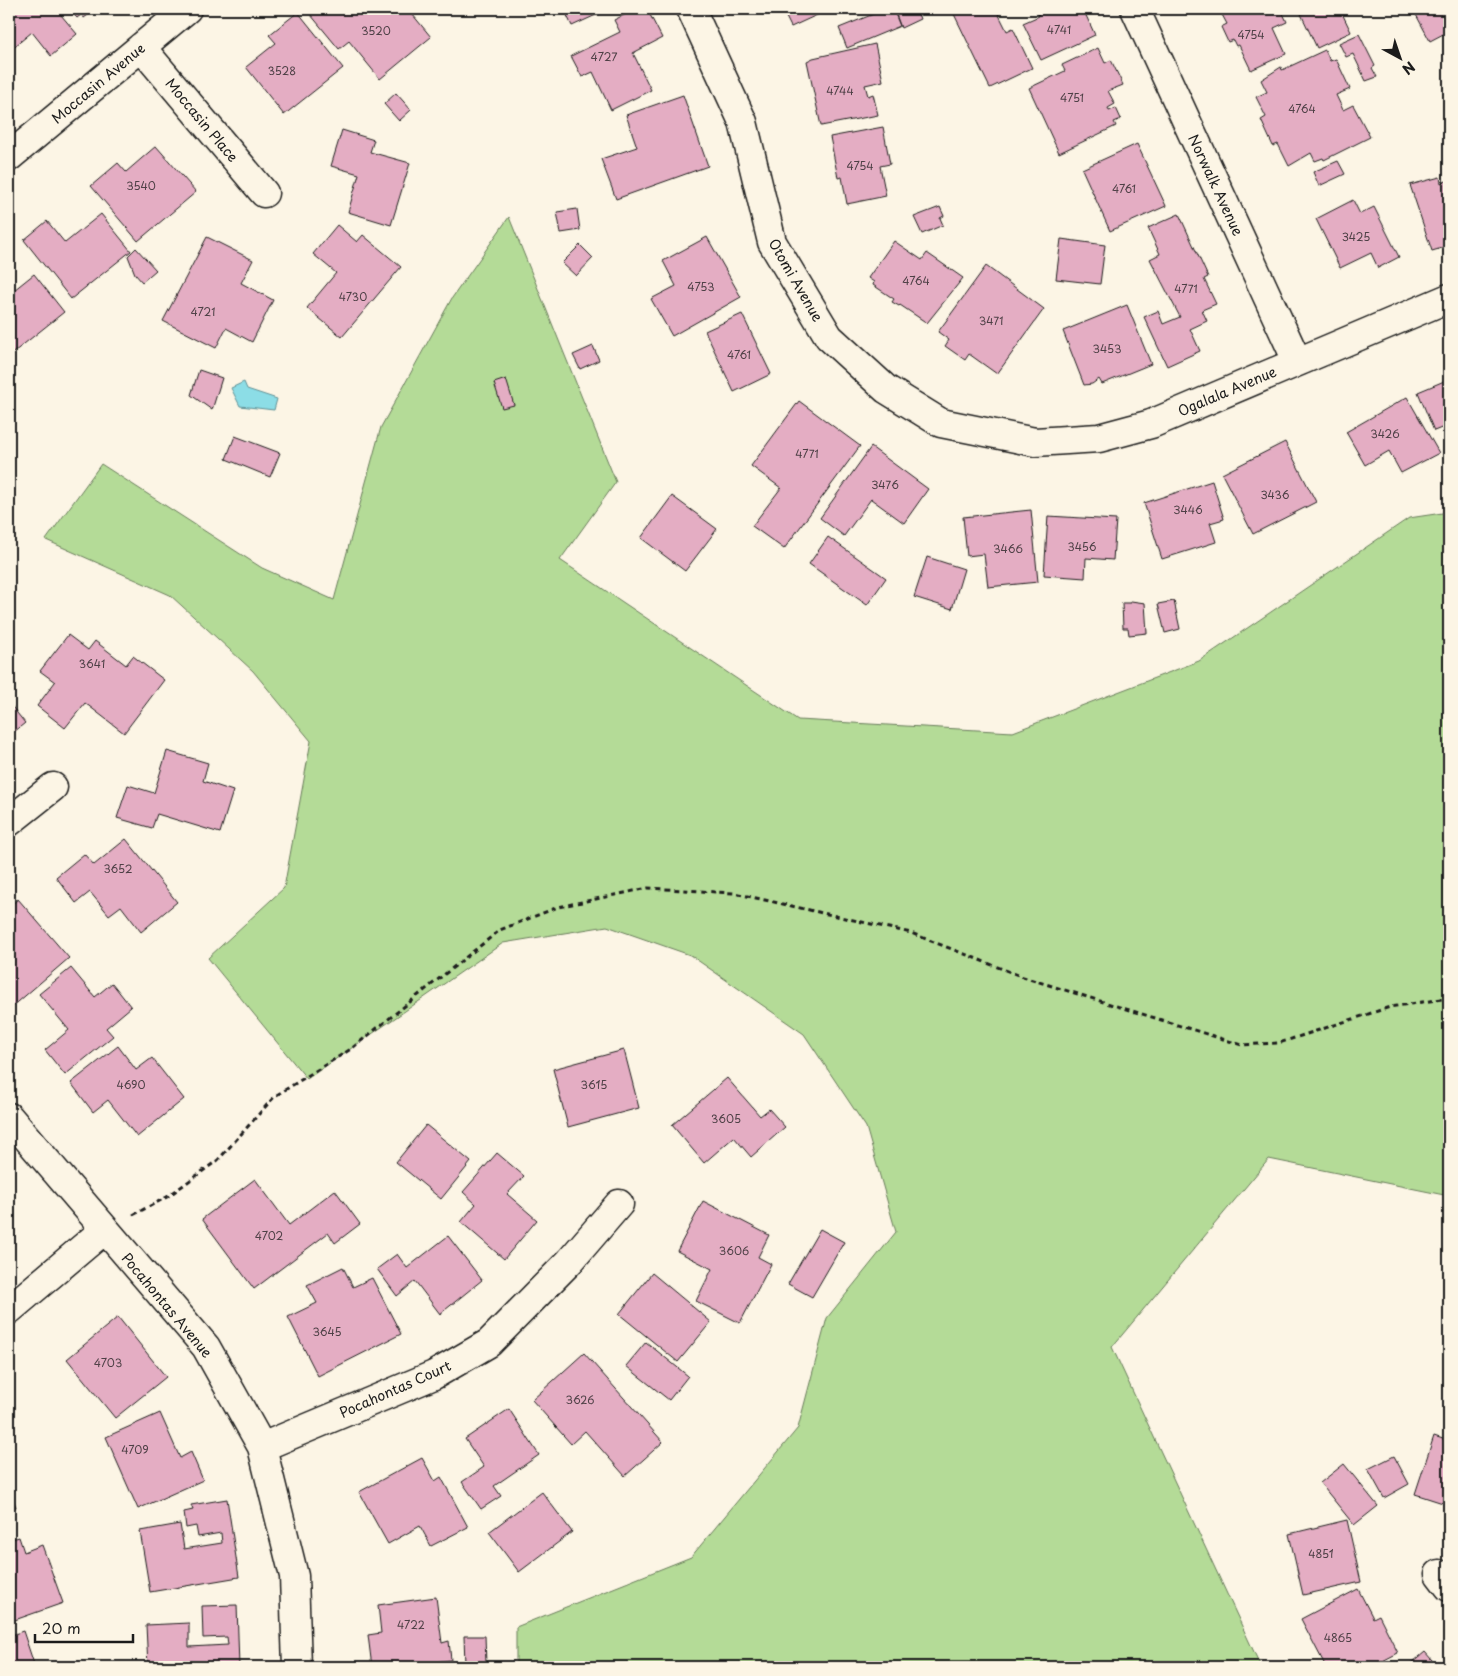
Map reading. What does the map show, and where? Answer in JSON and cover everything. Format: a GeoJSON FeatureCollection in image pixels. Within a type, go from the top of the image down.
{"type":"FeatureCollection","features":[{"type":"Feature","properties":{"kind":"street","name":"Moccasin Avenue"},"geometry":{"type":"LineString","coordinates":[[9,157],[140,46],[187,9]]}},
{"type":"Feature","properties":{"kind":"street","name":"Otomi Avenue"},"geometry":{"type":"LineString","coordinates":[[691,9],[743,122],[772,242],[829,338],[886,389],[941,423],[996,434]]}},
{"type":"Feature","properties":{"kind":"street","name":"Norwalk Avenue"},"geometry":{"type":"LineString","coordinates":[[1135,9],[1297,361]]}},
{"type":"Feature","properties":{"kind":"street","name":"Moccasin Place"},"geometry":{"type":"LineString","coordinates":[[140,46],[264,193]]}},
{"type":"Feature","properties":{"kind":"street","name":"Ogalala Avenue"},"geometry":{"type":"LineString","coordinates":[[996,434],[1035,442],[1099,438],[1151,424],[1449,298]]}},
{"type":"Feature","properties":{"kind":"street"},"geometry":{"type":"LineString","coordinates":[[9,822],[53,787]]}},
{"type":"Feature","properties":{"kind":"street","name":"Pocahontas Avenue"},"geometry":{"type":"LineString","coordinates":[[9,1117],[104,1230],[206,1346],[262,1447],[294,1576],[297,1667]]}},
{"type":"Feature","properties":{"kind":"street","name":"Pocahontas Court"},"geometry":{"type":"LineString","coordinates":[[262,1447],[434,1375],[488,1343],[570,1261],[619,1204]]}},
{"type":"Feature","properties":{"kind":"street"},"geometry":{"type":"LineString","coordinates":[[9,1310],[104,1230]]}},
{"type":"Feature","properties":{"kind":"path"},"geometry":{"type":"LineString","coordinates":[[104,1230],[167,1197],[218,1160],[274,1096],[351,1049],[500,930],[558,908],[648,888],[734,893],[911,933],[1023,977],[1242,1045],[1279,1043],[1390,1007],[1449,998]]}},
{"type":"Feature","properties":{"kind":"green space"},"geometry":{"type":"Polygon","coordinates":[[[509,217],[616,482],[560,560],[798,720],[1013,732],[1199,661],[1409,518],[1449,512],[1449,1196],[1269,1159],[1112,1347],[1261,1667],[516,1667],[516,1627],[691,1557],[798,1428],[827,1318],[896,1232],[866,1127],[804,1034],[690,955],[607,926],[503,943],[307,1079],[208,958],[284,888],[311,741],[253,671],[170,595],[46,540],[101,464],[262,568],[334,600],[381,427],[452,298],[509,217]]]}},
{"type":"Feature","properties":{"kind":"water"},"geometry":{"type":"Polygon","coordinates":[[[244,382],[247,389],[277,399],[274,410],[240,406],[231,388],[244,382]]]}},
{"type":"Feature","properties":{"kind":"building"},"geometry":{"type":"Polygon","coordinates":[[[9,9],[56,9],[77,34],[51,56],[32,32],[9,51],[9,9]]]}},
{"type":"Feature","properties":{"kind":"building"},"geometry":{"type":"Polygon","coordinates":[[[69,9],[96,9],[84,18],[82,14],[77,18],[69,9]]]}},
{"type":"Feature","properties":{"kind":"building"},"geometry":{"type":"Polygon","coordinates":[[[306,9],[408,9],[431,37],[380,79],[349,41],[339,49],[306,9]]]}},
{"type":"Feature","properties":{"kind":"building"},"geometry":{"type":"Polygon","coordinates":[[[564,9],[609,9],[572,26],[564,9]]]}},
{"type":"Feature","properties":{"kind":"building"},"geometry":{"type":"Polygon","coordinates":[[[636,9],[647,9],[662,38],[633,53],[651,90],[611,110],[593,72],[582,77],[571,56],[620,32],[614,20],[636,9]]]}},
{"type":"Feature","properties":{"kind":"building"},"geometry":{"type":"Polygon","coordinates":[[[782,9],[830,9],[791,27],[782,9]]]}},
{"type":"Feature","properties":{"kind":"building"},"geometry":{"type":"Polygon","coordinates":[[[886,9],[893,9],[900,26],[847,48],[839,28],[886,9]]]}},
{"type":"Feature","properties":{"kind":"building"},"geometry":{"type":"Polygon","coordinates":[[[894,9],[916,9],[920,19],[901,28],[894,9]]]}},
{"type":"Feature","properties":{"kind":"building"},"geometry":{"type":"Polygon","coordinates":[[[960,9],[996,9],[1007,31],[1013,28],[1032,68],[990,88],[953,12],[960,9]]]}},
{"type":"Feature","properties":{"kind":"building"},"geometry":{"type":"Polygon","coordinates":[[[1036,9],[1083,9],[1095,35],[1041,60],[1023,23],[1039,16],[1036,9]]]}},
{"type":"Feature","properties":{"kind":"building"},"geometry":{"type":"Polygon","coordinates":[[[1219,9],[1281,9],[1287,22],[1274,28],[1286,54],[1251,70],[1239,45],[1236,46],[1233,40],[1228,42],[1221,27],[1227,24],[1219,9]]]}},
{"type":"Feature","properties":{"kind":"building"},"geometry":{"type":"Polygon","coordinates":[[[1311,9],[1340,9],[1351,32],[1317,48],[1301,14],[1311,9]]]}},
{"type":"Feature","properties":{"kind":"building"},"geometry":{"type":"Polygon","coordinates":[[[1413,9],[1449,9],[1449,31],[1430,41],[1413,9]]]}},
{"type":"Feature","properties":{"kind":"building"},"geometry":{"type":"Polygon","coordinates":[[[298,12],[343,68],[284,115],[246,67],[276,43],[269,35],[298,12]]]}},
{"type":"Feature","properties":{"kind":"building"},"geometry":{"type":"Polygon","coordinates":[[[1359,34],[1375,66],[1372,68],[1377,77],[1366,81],[1353,54],[1346,57],[1339,43],[1359,34]]]}},
{"type":"Feature","properties":{"kind":"building"},"geometry":{"type":"Polygon","coordinates":[[[875,44],[883,81],[865,85],[868,96],[873,94],[878,115],[821,126],[807,61],[875,44]]]}},
{"type":"Feature","properties":{"kind":"building"},"geometry":{"type":"Polygon","coordinates":[[[1098,48],[1105,63],[1111,60],[1123,85],[1108,91],[1115,104],[1108,108],[1109,111],[1116,108],[1121,119],[1114,122],[1116,126],[1059,153],[1029,88],[1065,71],[1062,65],[1098,48]]]}},
{"type":"Feature","properties":{"kind":"building"},"geometry":{"type":"Polygon","coordinates":[[[1325,50],[1330,61],[1336,59],[1350,89],[1336,95],[1343,110],[1353,105],[1370,137],[1324,160],[1323,158],[1315,161],[1311,153],[1289,166],[1278,144],[1273,146],[1261,120],[1266,117],[1256,97],[1267,92],[1261,80],[1281,67],[1282,70],[1325,50]]]}},
{"type":"Feature","properties":{"kind":"building"},"geometry":{"type":"Polygon","coordinates":[[[396,93],[411,110],[399,121],[384,104],[396,93]]]}},
{"type":"Feature","properties":{"kind":"building"},"geometry":{"type":"Polygon","coordinates":[[[683,95],[708,166],[616,199],[601,159],[637,147],[626,115],[683,95]]]}},
{"type":"Feature","properties":{"kind":"building"},"geometry":{"type":"Polygon","coordinates":[[[883,127],[890,164],[880,166],[886,196],[847,204],[842,177],[838,178],[830,137],[883,127]]]}},
{"type":"Feature","properties":{"kind":"building"},"geometry":{"type":"Polygon","coordinates":[[[342,130],[374,140],[370,152],[410,163],[391,225],[348,212],[359,174],[331,166],[342,130]]]}},
{"type":"Feature","properties":{"kind":"building"},"geometry":{"type":"Polygon","coordinates":[[[1137,144],[1166,206],[1110,231],[1082,169],[1137,144]]]}},
{"type":"Feature","properties":{"kind":"building"},"geometry":{"type":"Polygon","coordinates":[[[156,146],[196,192],[138,241],[91,186],[118,163],[126,172],[156,146]]]}},
{"type":"Feature","properties":{"kind":"building"},"geometry":{"type":"Polygon","coordinates":[[[1338,161],[1345,174],[1319,186],[1313,172],[1338,161]]]}},
{"type":"Feature","properties":{"kind":"building"},"geometry":{"type":"Polygon","coordinates":[[[1440,177],[1441,183],[1449,180],[1449,246],[1432,251],[1410,185],[1440,177]]]}},
{"type":"Feature","properties":{"kind":"building"},"geometry":{"type":"Polygon","coordinates":[[[1353,200],[1360,214],[1374,207],[1399,257],[1378,268],[1371,253],[1340,268],[1316,219],[1353,200]]]}},
{"type":"Feature","properties":{"kind":"building"},"geometry":{"type":"Polygon","coordinates":[[[940,207],[944,216],[940,218],[943,225],[922,234],[914,217],[940,207]]]}},
{"type":"Feature","properties":{"kind":"building"},"geometry":{"type":"Polygon","coordinates":[[[577,209],[580,230],[561,233],[557,212],[577,209]]]}},
{"type":"Feature","properties":{"kind":"building"},"geometry":{"type":"Polygon","coordinates":[[[101,214],[131,251],[71,299],[24,240],[47,221],[65,243],[101,214]]]}},
{"type":"Feature","properties":{"kind":"building"},"geometry":{"type":"Polygon","coordinates":[[[1179,214],[1208,277],[1204,279],[1216,304],[1202,310],[1207,321],[1190,329],[1200,351],[1167,366],[1144,317],[1158,311],[1163,324],[1180,317],[1150,259],[1160,254],[1148,228],[1179,214]]]}},
{"type":"Feature","properties":{"kind":"building"},"geometry":{"type":"Polygon","coordinates":[[[337,225],[357,242],[363,235],[401,267],[342,337],[307,308],[336,273],[313,254],[337,225]]]}},
{"type":"Feature","properties":{"kind":"building"},"geometry":{"type":"Polygon","coordinates":[[[207,237],[253,260],[241,283],[273,300],[252,342],[226,328],[216,348],[163,321],[207,237]]]}},
{"type":"Feature","properties":{"kind":"building"},"geometry":{"type":"Polygon","coordinates":[[[707,237],[741,297],[672,336],[651,299],[676,286],[663,261],[707,237]]]}},
{"type":"Feature","properties":{"kind":"building"},"geometry":{"type":"Polygon","coordinates":[[[1061,239],[1105,245],[1100,284],[1056,279],[1061,239]]]}},
{"type":"Feature","properties":{"kind":"building"},"geometry":{"type":"Polygon","coordinates":[[[894,241],[922,260],[927,253],[963,278],[927,323],[900,305],[892,302],[894,299],[873,285],[874,282],[868,278],[894,241]]]}},
{"type":"Feature","properties":{"kind":"building"},"geometry":{"type":"Polygon","coordinates":[[[580,245],[593,258],[576,276],[562,263],[580,245]]]}},
{"type":"Feature","properties":{"kind":"building"},"geometry":{"type":"Polygon","coordinates":[[[136,248],[156,270],[142,282],[135,274],[128,256],[136,248]]]}},
{"type":"Feature","properties":{"kind":"building"},"geometry":{"type":"Polygon","coordinates":[[[986,266],[1044,309],[997,374],[969,354],[965,360],[945,346],[949,340],[938,332],[986,266]]]}},
{"type":"Feature","properties":{"kind":"building"},"geometry":{"type":"Polygon","coordinates":[[[34,274],[64,312],[9,356],[9,294],[34,274]]]}},
{"type":"Feature","properties":{"kind":"building"},"geometry":{"type":"Polygon","coordinates":[[[1127,305],[1151,364],[1102,384],[1099,379],[1092,384],[1084,385],[1063,331],[1127,305]]]}},
{"type":"Feature","properties":{"kind":"building"},"geometry":{"type":"Polygon","coordinates":[[[742,314],[771,374],[734,392],[705,331],[742,314]]]}},
{"type":"Feature","properties":{"kind":"building"},"geometry":{"type":"Polygon","coordinates":[[[593,346],[599,360],[580,369],[573,355],[593,346]]]}},
{"type":"Feature","properties":{"kind":"building"},"geometry":{"type":"Polygon","coordinates":[[[199,370],[222,378],[212,410],[191,395],[199,370]]]}},
{"type":"Feature","properties":{"kind":"building"},"geometry":{"type":"Polygon","coordinates":[[[506,379],[514,405],[502,408],[494,383],[506,379]]]}},
{"type":"Feature","properties":{"kind":"building"},"geometry":{"type":"Polygon","coordinates":[[[1449,379],[1449,425],[1434,431],[1418,392],[1449,379]]]}},
{"type":"Feature","properties":{"kind":"building"},"geometry":{"type":"Polygon","coordinates":[[[1407,397],[1439,453],[1401,473],[1389,451],[1365,465],[1346,432],[1407,397]]]}},
{"type":"Feature","properties":{"kind":"building"},"geometry":{"type":"Polygon","coordinates":[[[799,401],[860,446],[784,549],[752,526],[781,488],[751,466],[799,401]]]}},
{"type":"Feature","properties":{"kind":"building"},"geometry":{"type":"Polygon","coordinates":[[[235,436],[280,453],[270,477],[226,459],[235,436]]]}},
{"type":"Feature","properties":{"kind":"building"},"geometry":{"type":"Polygon","coordinates":[[[1285,442],[1316,502],[1253,534],[1222,474],[1285,442]]]}},
{"type":"Feature","properties":{"kind":"building"},"geometry":{"type":"Polygon","coordinates":[[[871,447],[928,489],[904,523],[871,499],[844,536],[820,518],[871,447]]]}},
{"type":"Feature","properties":{"kind":"building"},"geometry":{"type":"Polygon","coordinates":[[[1212,481],[1224,519],[1210,523],[1216,542],[1162,559],[1144,503],[1212,481]]]}},
{"type":"Feature","properties":{"kind":"building"},"geometry":{"type":"Polygon","coordinates":[[[672,496],[717,529],[685,571],[641,538],[672,496]]]}},
{"type":"Feature","properties":{"kind":"building"},"geometry":{"type":"Polygon","coordinates":[[[1031,510],[1038,582],[988,587],[984,554],[967,556],[963,517],[1031,510]]]}},
{"type":"Feature","properties":{"kind":"building"},"geometry":{"type":"Polygon","coordinates":[[[1048,516],[1116,520],[1113,560],[1086,558],[1085,578],[1044,575],[1048,516]]]}},
{"type":"Feature","properties":{"kind":"building"},"geometry":{"type":"Polygon","coordinates":[[[828,537],[886,578],[867,605],[809,564],[828,537]]]}},
{"type":"Feature","properties":{"kind":"building"},"geometry":{"type":"Polygon","coordinates":[[[927,557],[964,569],[952,609],[914,597],[927,557]]]}},
{"type":"Feature","properties":{"kind":"building"},"geometry":{"type":"Polygon","coordinates":[[[1131,601],[1145,603],[1147,633],[1129,635],[1128,628],[1123,628],[1122,603],[1131,603],[1131,601]]]}},
{"type":"Feature","properties":{"kind":"building"},"geometry":{"type":"Polygon","coordinates":[[[1174,601],[1180,629],[1165,633],[1158,604],[1174,601]]]}},
{"type":"Feature","properties":{"kind":"building"},"geometry":{"type":"Polygon","coordinates":[[[68,635],[88,650],[95,641],[126,665],[133,656],[164,680],[124,733],[85,703],[65,728],[37,706],[55,682],[40,671],[68,635]]]}},
{"type":"Feature","properties":{"kind":"building"},"geometry":{"type":"Polygon","coordinates":[[[9,703],[25,723],[9,736],[9,703]]]}},
{"type":"Feature","properties":{"kind":"building"},"geometry":{"type":"Polygon","coordinates":[[[167,751],[208,763],[203,781],[233,791],[220,833],[157,814],[152,828],[117,818],[128,785],[154,793],[167,751]]]}},
{"type":"Feature","properties":{"kind":"building"},"geometry":{"type":"Polygon","coordinates":[[[126,839],[177,902],[141,932],[121,906],[109,915],[90,892],[76,903],[56,877],[84,854],[94,865],[126,839]]]}},
{"type":"Feature","properties":{"kind":"building"},"geometry":{"type":"Polygon","coordinates":[[[18,899],[69,958],[11,1008],[9,1006],[9,907],[18,899]]]}},
{"type":"Feature","properties":{"kind":"building"},"geometry":{"type":"Polygon","coordinates":[[[71,968],[95,997],[112,983],[131,1007],[106,1028],[113,1036],[65,1075],[45,1050],[69,1030],[39,994],[71,968]]]}},
{"type":"Feature","properties":{"kind":"building"},"geometry":{"type":"Polygon","coordinates":[[[118,1046],[136,1070],[152,1058],[184,1099],[137,1137],[108,1100],[93,1112],[71,1083],[118,1046]]]}},
{"type":"Feature","properties":{"kind":"building"},"geometry":{"type":"Polygon","coordinates":[[[624,1050],[639,1108],[568,1127],[553,1069],[624,1050]]]}},
{"type":"Feature","properties":{"kind":"building"},"geometry":{"type":"Polygon","coordinates":[[[727,1078],[760,1116],[769,1109],[785,1127],[751,1157],[734,1137],[704,1163],[672,1125],[727,1078]]]}},
{"type":"Feature","properties":{"kind":"building"},"geometry":{"type":"Polygon","coordinates":[[[426,1125],[471,1162],[441,1199],[396,1162],[426,1125]]]}},
{"type":"Feature","properties":{"kind":"building"},"geometry":{"type":"Polygon","coordinates":[[[497,1153],[524,1176],[507,1194],[537,1220],[504,1259],[461,1222],[476,1204],[463,1192],[497,1153]]]}},
{"type":"Feature","properties":{"kind":"building"},"geometry":{"type":"Polygon","coordinates":[[[255,1179],[289,1225],[335,1190],[360,1224],[335,1243],[328,1233],[254,1289],[202,1219],[255,1179]]]}},
{"type":"Feature","properties":{"kind":"building"},"geometry":{"type":"Polygon","coordinates":[[[703,1201],[769,1235],[758,1257],[771,1264],[740,1323],[696,1301],[712,1269],[677,1251],[703,1201]]]}},
{"type":"Feature","properties":{"kind":"building"},"geometry":{"type":"Polygon","coordinates":[[[820,1229],[844,1242],[812,1297],[788,1284],[820,1229]]]}},
{"type":"Feature","properties":{"kind":"building"},"geometry":{"type":"Polygon","coordinates":[[[448,1236],[482,1280],[440,1314],[415,1281],[397,1296],[377,1269],[397,1254],[407,1268],[448,1236]]]}},
{"type":"Feature","properties":{"kind":"building"},"geometry":{"type":"Polygon","coordinates":[[[343,1267],[353,1287],[372,1278],[401,1334],[318,1376],[288,1317],[317,1303],[307,1285],[343,1267]]]}},
{"type":"Feature","properties":{"kind":"building"},"geometry":{"type":"Polygon","coordinates":[[[652,1273],[711,1322],[678,1362],[619,1314],[652,1273]]]}},
{"type":"Feature","properties":{"kind":"building"},"geometry":{"type":"Polygon","coordinates":[[[118,1317],[166,1377],[115,1418],[67,1359],[118,1317]]]}},
{"type":"Feature","properties":{"kind":"building"},"geometry":{"type":"Polygon","coordinates":[[[646,1342],[688,1376],[669,1400],[626,1366],[646,1342]]]}},
{"type":"Feature","properties":{"kind":"building"},"geometry":{"type":"Polygon","coordinates":[[[584,1353],[663,1442],[625,1476],[585,1431],[571,1444],[532,1400],[584,1353]]]}},
{"type":"Feature","properties":{"kind":"building"},"geometry":{"type":"Polygon","coordinates":[[[509,1409],[539,1455],[494,1486],[501,1496],[481,1509],[462,1482],[484,1467],[465,1439],[509,1409]]]}},
{"type":"Feature","properties":{"kind":"building"},"geometry":{"type":"Polygon","coordinates":[[[160,1413],[180,1458],[191,1452],[203,1480],[138,1509],[106,1437],[160,1413]]]}},
{"type":"Feature","properties":{"kind":"building"},"geometry":{"type":"Polygon","coordinates":[[[1434,1436],[1449,1441],[1449,1505],[1415,1494],[1434,1436]]]}},
{"type":"Feature","properties":{"kind":"building"},"geometry":{"type":"Polygon","coordinates":[[[1394,1456],[1409,1484],[1384,1498],[1368,1469],[1394,1456]]]}},
{"type":"Feature","properties":{"kind":"building"},"geometry":{"type":"Polygon","coordinates":[[[422,1458],[435,1481],[441,1477],[468,1527],[431,1546],[420,1526],[388,1544],[359,1492],[422,1458]]]}},
{"type":"Feature","properties":{"kind":"building"},"geometry":{"type":"Polygon","coordinates":[[[1344,1464],[1378,1506],[1354,1525],[1320,1483],[1344,1464]]]}},
{"type":"Feature","properties":{"kind":"building"},"geometry":{"type":"Polygon","coordinates":[[[9,1488],[16,1507],[9,1510],[9,1488]]]}},
{"type":"Feature","properties":{"kind":"building"},"geometry":{"type":"Polygon","coordinates":[[[542,1492],[572,1532],[519,1572],[489,1532],[542,1492]]]}},
{"type":"Feature","properties":{"kind":"building"},"geometry":{"type":"Polygon","coordinates":[[[227,1499],[239,1577],[150,1592],[140,1531],[180,1524],[184,1549],[222,1543],[221,1533],[198,1537],[196,1526],[186,1528],[184,1512],[193,1510],[191,1505],[227,1499]]]}},
{"type":"Feature","properties":{"kind":"building"},"geometry":{"type":"Polygon","coordinates":[[[1347,1520],[1361,1582],[1303,1595],[1289,1534],[1347,1520]]]}},
{"type":"Feature","properties":{"kind":"building"},"geometry":{"type":"Polygon","coordinates":[[[19,1537],[24,1552],[42,1545],[63,1603],[9,1622],[9,1540],[19,1537]]]}},
{"type":"Feature","properties":{"kind":"building"},"geometry":{"type":"Polygon","coordinates":[[[1358,1589],[1373,1618],[1379,1615],[1398,1653],[1371,1667],[1326,1667],[1301,1619],[1358,1589]]]}},
{"type":"Feature","properties":{"kind":"building"},"geometry":{"type":"Polygon","coordinates":[[[436,1597],[442,1643],[449,1641],[451,1660],[391,1667],[372,1667],[368,1635],[381,1633],[378,1605],[436,1597]]]}},
{"type":"Feature","properties":{"kind":"building"},"geometry":{"type":"Polygon","coordinates":[[[237,1605],[239,1667],[148,1667],[146,1625],[189,1623],[189,1647],[228,1645],[227,1637],[203,1638],[202,1606],[237,1605]]]}},
{"type":"Feature","properties":{"kind":"building"},"geometry":{"type":"Polygon","coordinates":[[[23,1631],[35,1667],[9,1667],[9,1636],[23,1631]]]}},
{"type":"Feature","properties":{"kind":"building"},"geometry":{"type":"Polygon","coordinates":[[[464,1636],[485,1636],[486,1663],[465,1664],[464,1636]]]}},
{"type":"Feature","properties":{"kind":"building"},"geometry":{"type":"Polygon","coordinates":[[[1425,1652],[1438,1667],[1407,1667],[1425,1652]]]}}]}
